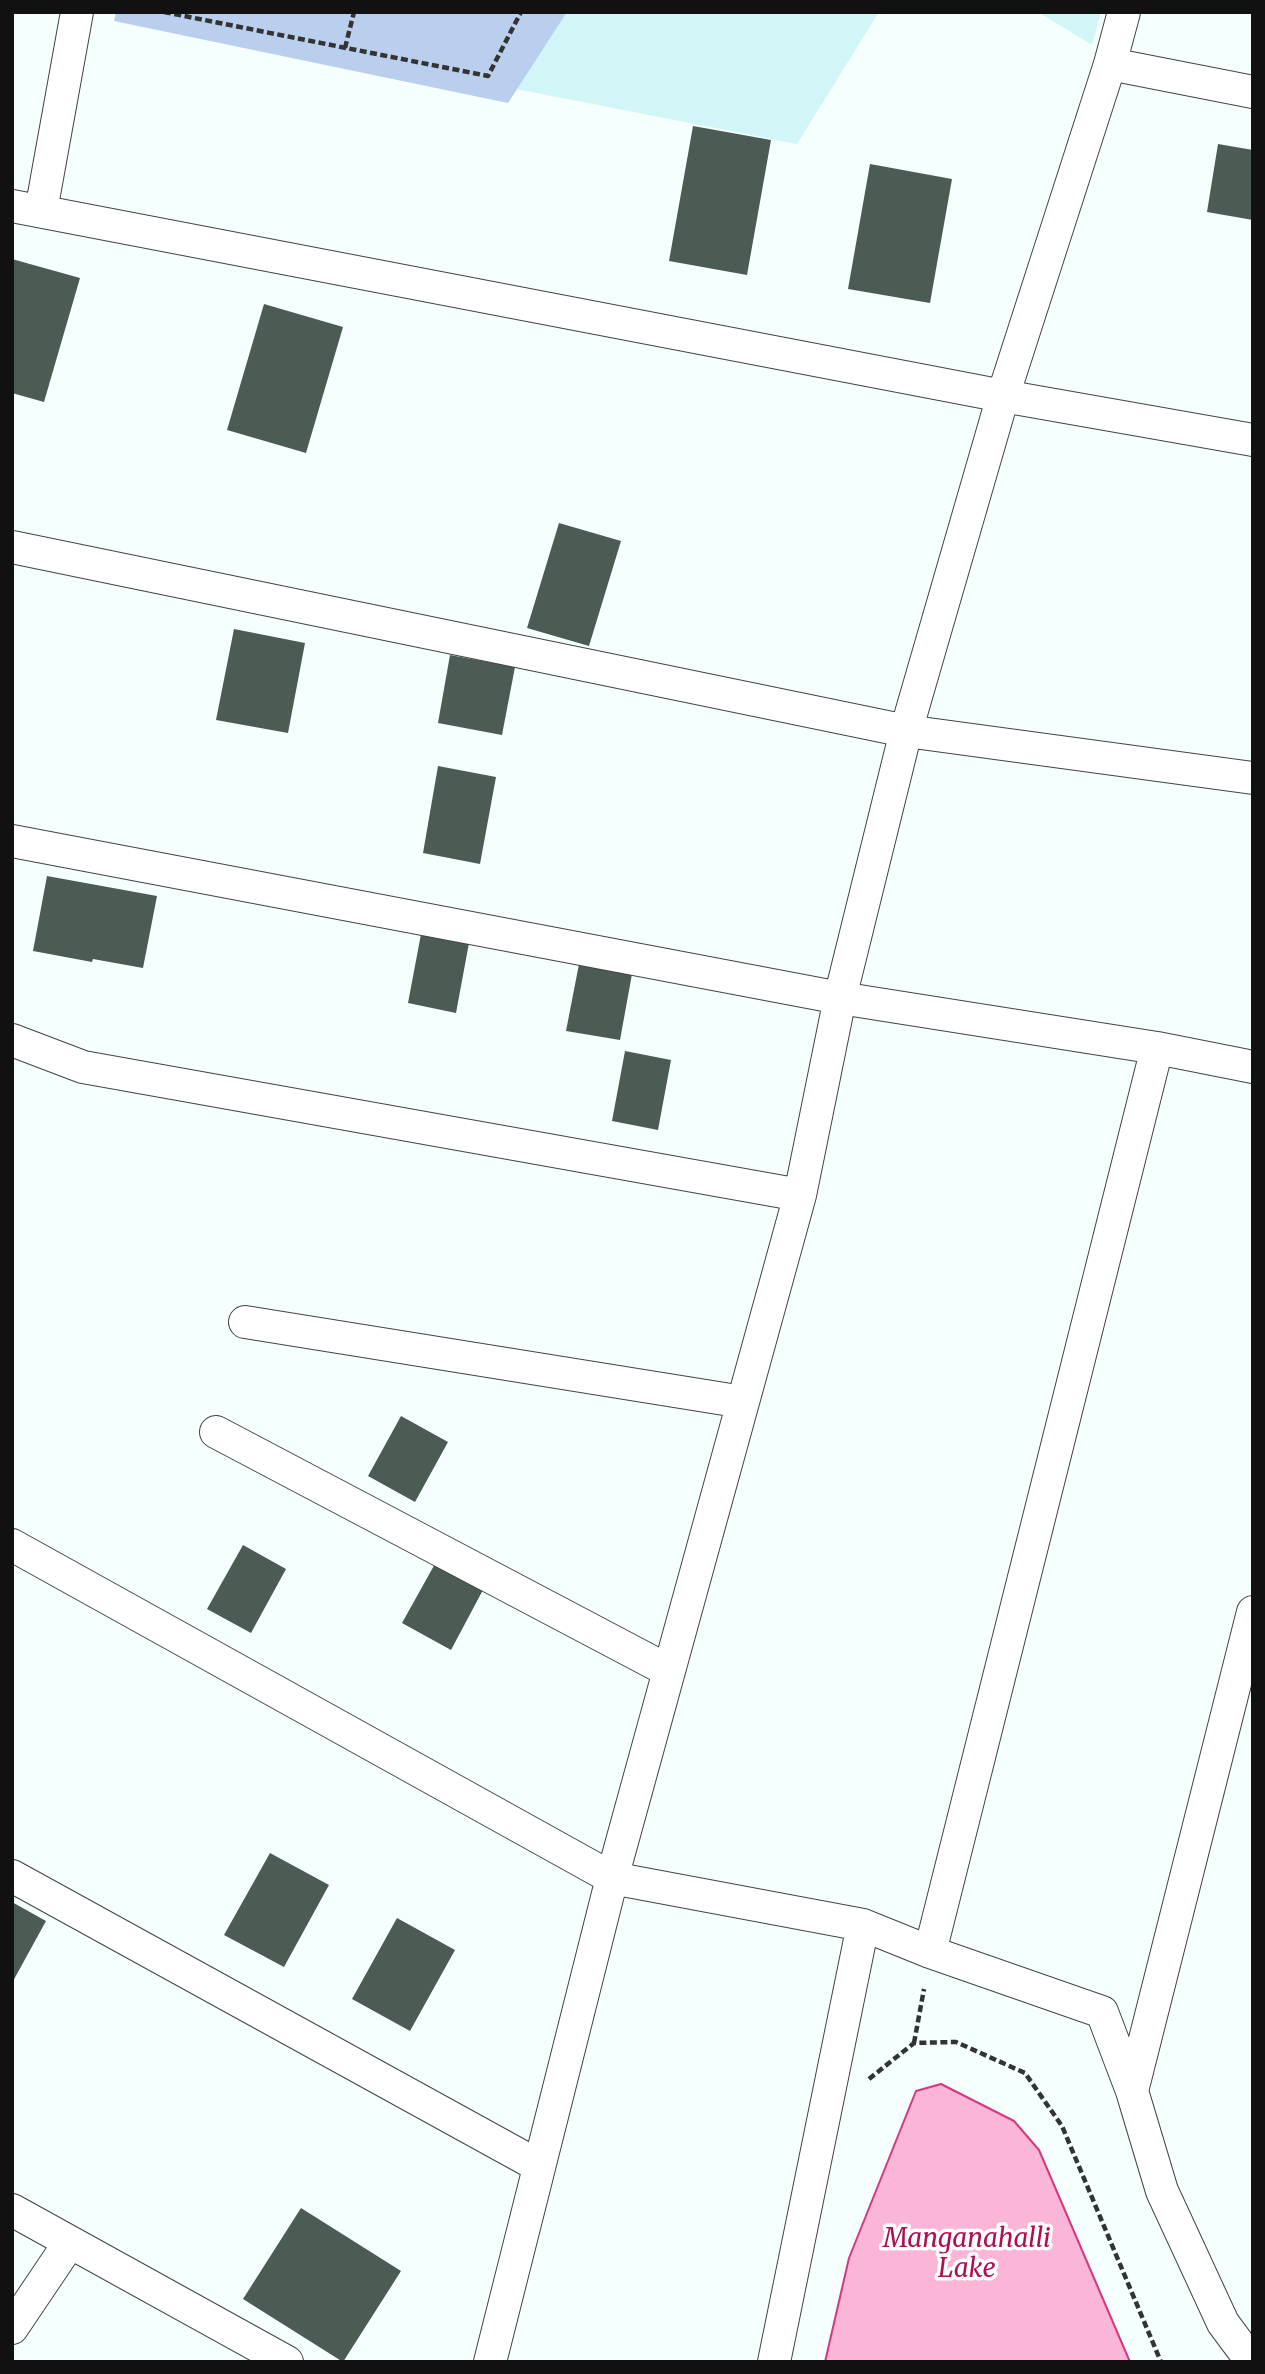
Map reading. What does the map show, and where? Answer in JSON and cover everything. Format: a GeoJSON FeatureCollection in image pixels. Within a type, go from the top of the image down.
{"type":"FeatureCollection","features":[{"type":"Feature","properties":{"kind":"street"},"geometry":{"type":"LineString","coordinates":[[77,12],[27,209],[1003,396],[1253,440]]}},
{"type":"Feature","properties":{"kind":"street"},"geometry":{"type":"LineString","coordinates":[[490,2362],[612,1878],[800,1195],[840,998],[906,730],[1003,396],[1110,64],[1124,12]]}},
{"type":"Feature","properties":{"kind":"street"},"geometry":{"type":"LineString","coordinates":[[1110,64],[1253,92]]}},
{"type":"Feature","properties":{"kind":"street"},"geometry":{"type":"LineString","coordinates":[[12,547],[906,730],[1253,778]]}},
{"type":"Feature","properties":{"kind":"street"},"geometry":{"type":"LineString","coordinates":[[12,841],[840,998],[1157,1048],[1253,1067]]}},
{"type":"Feature","properties":{"kind":"street"},"geometry":{"type":"LineString","coordinates":[[12,1040],[83,1068],[800,1195]]}},
{"type":"Feature","properties":{"kind":"street"},"geometry":{"type":"LineString","coordinates":[[930,1952],[1157,1048]]}},
{"type":"Feature","properties":{"kind":"street"},"geometry":{"type":"LineString","coordinates":[[245,1322],[743,1402]]}},
{"type":"Feature","properties":{"kind":"street"},"geometry":{"type":"LineString","coordinates":[[216,1432],[669,1671]]}},
{"type":"Feature","properties":{"kind":"street"},"geometry":{"type":"LineString","coordinates":[[12,1545],[612,1878],[863,1924],[930,1952],[1102,2012],[1132,2091],[1162,2191],[1223,2323],[1252,2362]]}},
{"type":"Feature","properties":{"kind":"street"},"geometry":{"type":"LineString","coordinates":[[1132,2091],[1253,1612]]}},
{"type":"Feature","properties":{"kind":"street"},"geometry":{"type":"LineString","coordinates":[[12,1876],[539,2165]]}},
{"type":"Feature","properties":{"kind":"street"},"geometry":{"type":"LineString","coordinates":[[775,2362],[863,1924]]}},
{"type":"Feature","properties":{"kind":"street"},"geometry":{"type":"LineString","coordinates":[[12,2210],[70,2242],[250,2353],[287,2362]]}},
{"type":"Feature","properties":{"kind":"street"},"geometry":{"type":"LineString","coordinates":[[12,2328],[70,2242]]}},
{"type":"Feature","properties":{"kind":"path"},"geometry":{"type":"LineString","coordinates":[[164,12],[488,76],[521,12]]}},
{"type":"Feature","properties":{"kind":"path"},"geometry":{"type":"LineString","coordinates":[[345,48],[354,12]]}},
{"type":"Feature","properties":{"kind":"path"},"geometry":{"type":"LineString","coordinates":[[930,1952],[914,2043],[957,2042],[1025,2073],[1062,2126],[1161,2362]]}},
{"type":"Feature","properties":{"kind":"shaded area"},"geometry":{"type":"Polygon","coordinates":[[[116,12],[567,12],[508,103],[114,21],[116,12]]]}},
{"type":"Feature","properties":{"kind":"shaded area"},"geometry":{"type":"Polygon","coordinates":[[[567,12],[879,12],[797,144],[516,89],[567,12]]]}},
{"type":"Feature","properties":{"kind":"shaded area"},"geometry":{"type":"Polygon","coordinates":[[[1038,12],[1101,12],[1092,45],[1038,12]]]}},
{"type":"Feature","properties":{"kind":"water","name":"Manganahalli Lake"},"geometry":{"type":"Polygon","coordinates":[[[941,2084],[1014,2121],[1039,2150],[1130,2362],[825,2362],[849,2258],[916,2091],[941,2084]]]}},
{"type":"Feature","properties":{"kind":"building"},"geometry":{"type":"Polygon","coordinates":[[[693,126],[771,140],[747,275],[669,261],[693,126]]]}},
{"type":"Feature","properties":{"kind":"building"},"geometry":{"type":"Polygon","coordinates":[[[1218,144],[1253,150],[1253,220],[1207,212],[1218,144]]]}},
{"type":"Feature","properties":{"kind":"building"},"geometry":{"type":"Polygon","coordinates":[[[870,164],[952,179],[930,303],[848,289],[870,164]]]}},
{"type":"Feature","properties":{"kind":"building"},"geometry":{"type":"Polygon","coordinates":[[[12,259],[80,278],[44,402],[12,393],[12,259]]]}},
{"type":"Feature","properties":{"kind":"building"},"geometry":{"type":"Polygon","coordinates":[[[264,304],[343,327],[306,453],[227,430],[264,304]]]}},
{"type":"Feature","properties":{"kind":"building"},"geometry":{"type":"Polygon","coordinates":[[[559,523],[621,541],[589,646],[527,628],[559,523]]]}},
{"type":"Feature","properties":{"kind":"building"},"geometry":{"type":"Polygon","coordinates":[[[234,629],[305,643],[288,733],[216,720],[234,629]]]}},
{"type":"Feature","properties":{"kind":"building"},"geometry":{"type":"Polygon","coordinates":[[[450,655],[515,667],[502,735],[438,723],[450,655]]]}},
{"type":"Feature","properties":{"kind":"building"},"geometry":{"type":"Polygon","coordinates":[[[438,766],[496,777],[480,864],[423,853],[438,766]]]}},
{"type":"Feature","properties":{"kind":"building"},"geometry":{"type":"Polygon","coordinates":[[[47,876],[157,896],[143,968],[33,951],[47,876]]]}},
{"type":"Feature","properties":{"kind":"building"},"geometry":{"type":"Polygon","coordinates":[[[421,934],[469,943],[456,1013],[408,1003],[421,934]]]}},
{"type":"Feature","properties":{"kind":"building"},"geometry":{"type":"Polygon","coordinates":[[[579,964],[632,974],[620,1040],[566,1031],[579,964]]]}},
{"type":"Feature","properties":{"kind":"building"},"geometry":{"type":"Polygon","coordinates":[[[625,1051],[671,1060],[658,1130],[612,1121],[625,1051]]]}},
{"type":"Feature","properties":{"kind":"building"},"geometry":{"type":"Polygon","coordinates":[[[401,1416],[448,1442],[415,1502],[368,1476],[401,1416]]]}},
{"type":"Feature","properties":{"kind":"building"},"geometry":{"type":"Polygon","coordinates":[[[243,1545],[286,1569],[251,1633],[207,1609],[243,1545]]]}},
{"type":"Feature","properties":{"kind":"building"},"geometry":{"type":"Polygon","coordinates":[[[436,1562],[484,1588],[451,1650],[402,1623],[436,1562]]]}},
{"type":"Feature","properties":{"kind":"building"},"geometry":{"type":"Polygon","coordinates":[[[270,1853],[329,1885],[284,1967],[224,1935],[270,1853]]]}},
{"type":"Feature","properties":{"kind":"building"},"geometry":{"type":"Polygon","coordinates":[[[12,1902],[46,1921],[12,1983],[12,1902]]]}},
{"type":"Feature","properties":{"kind":"building"},"geometry":{"type":"Polygon","coordinates":[[[397,1918],[455,1950],[410,2031],[352,1999],[397,1918]]]}},
{"type":"Feature","properties":{"kind":"building"},"geometry":{"type":"Polygon","coordinates":[[[301,2208],[401,2271],[343,2362],[243,2299],[301,2208]]]}}]}
